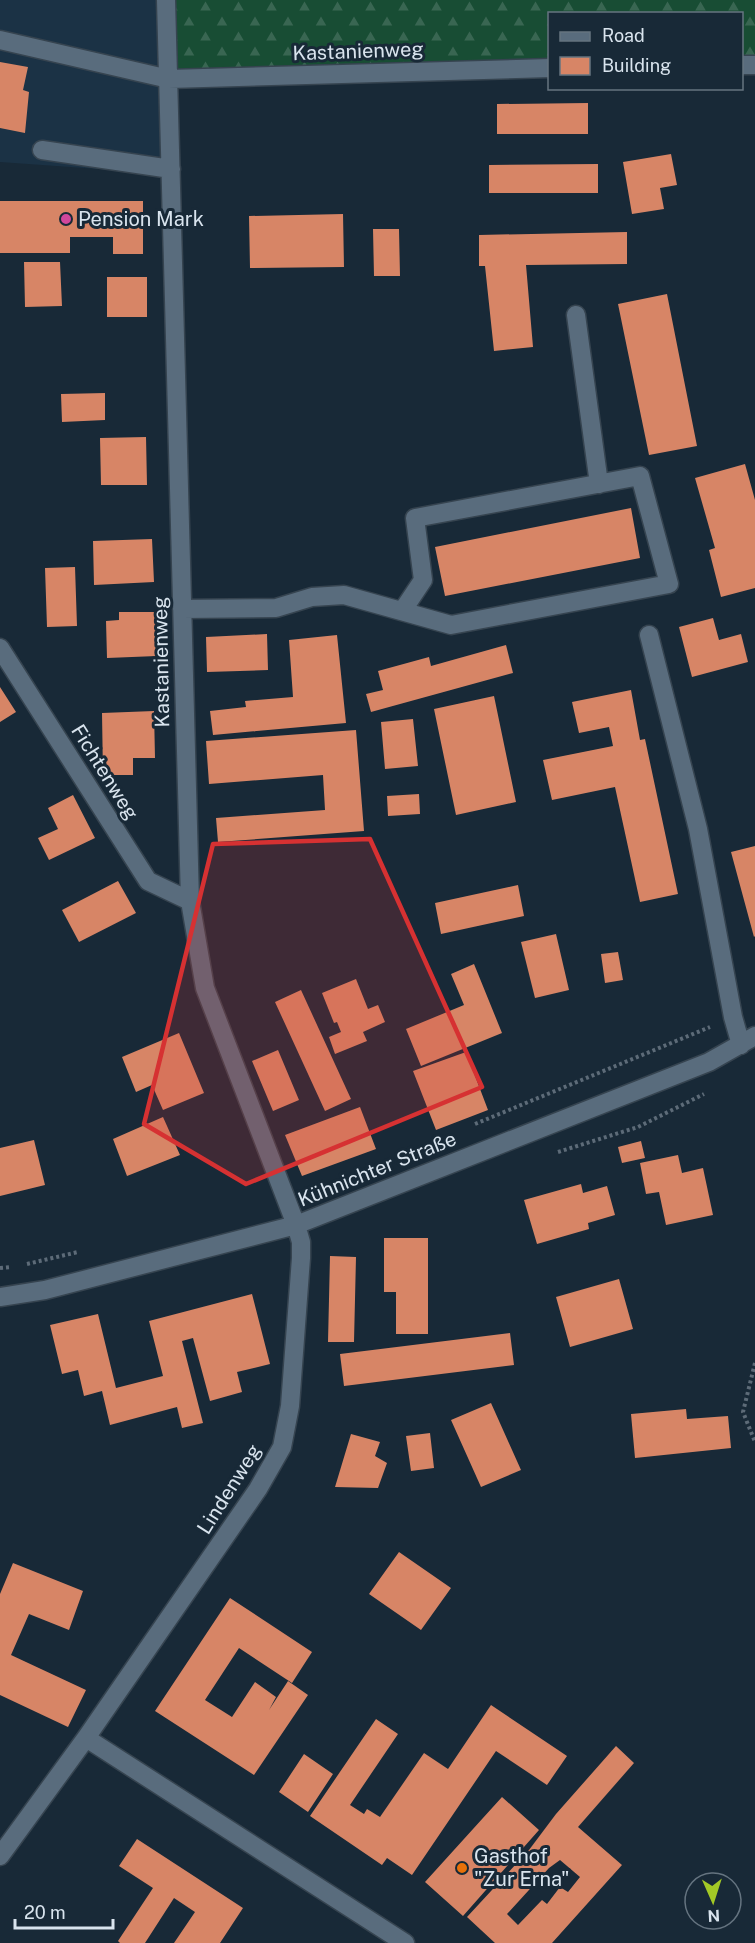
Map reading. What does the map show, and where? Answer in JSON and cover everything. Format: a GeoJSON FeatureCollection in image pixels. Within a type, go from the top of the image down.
{"type":"FeatureCollection","features":[{"type":"Feature","properties":{"kind":"street","name":"Kastanienweg"},"geometry":{"type":"LineString","coordinates":[[166,0],[190,901],[205,988],[296,1225]]}},
{"type":"Feature","properties":{"kind":"street"},"geometry":{"type":"LineString","coordinates":[[0,40],[169,79]]}},
{"type":"Feature","properties":{"kind":"street","name":"Kastanienweg"},"geometry":{"type":"LineString","coordinates":[[169,79],[548,68]]}},
{"type":"Feature","properties":{"kind":"street"},"geometry":{"type":"LineString","coordinates":[[42,150],[171,169]]}},
{"type":"Feature","properties":{"kind":"street"},"geometry":{"type":"LineString","coordinates":[[576,315],[598,484]]}},
{"type":"Feature","properties":{"kind":"street"},"geometry":{"type":"LineString","coordinates":[[182,609],[276,608],[312,597],[344,595],[451,625],[669,584],[640,476],[415,518],[423,580],[403,610]]}},
{"type":"Feature","properties":{"kind":"street"},"geometry":{"type":"LineString","coordinates":[[649,635],[698,829],[733,1017],[748,1040]]}},
{"type":"Feature","properties":{"kind":"street","name":"Fichtenweg"},"geometry":{"type":"LineString","coordinates":[[0,648],[148,881],[190,901]]}},
{"type":"Feature","properties":{"kind":"street","name":"Kühnichter Straße"},"geometry":{"type":"LineString","coordinates":[[0,1297],[45,1290],[296,1225],[710,1062],[748,1040]]}},
{"type":"Feature","properties":{"kind":"street","name":"Lindenweg"},"geometry":{"type":"LineString","coordinates":[[0,1856],[86,1738],[220,1546],[258,1489],[282,1446],[290,1406],[299,1297],[301,1258],[296,1225]]}},
{"type":"Feature","properties":{"kind":"street"},"geometry":{"type":"LineString","coordinates":[[86,1738],[405,1943]]}},
{"type":"Feature","properties":{"kind":"path"},"geometry":{"type":"LineString","coordinates":[[472,1125],[733,1017]]}},
{"type":"Feature","properties":{"kind":"path"},"geometry":{"type":"LineString","coordinates":[[24,1265],[81,1251]]}},
{"type":"Feature","properties":{"kind":"path"},"geometry":{"type":"LineString","coordinates":[[0,1268],[16,1266]]}},
{"type":"Feature","properties":{"kind":"path"},"geometry":{"type":"LineString","coordinates":[[755,1363],[743,1412],[755,1442]]}},
{"type":"Feature","properties":{"kind":"highlighted area"},"geometry":{"type":"Polygon","coordinates":[[[370,839],[482,1087],[246,1184],[144,1124],[213,844],[370,839]]]}},
{"type":"Feature","properties":{"kind":"shaded area"},"geometry":{"type":"Polygon","coordinates":[[[0,0],[164,0],[169,174],[0,162],[0,0]]]}},
{"type":"Feature","properties":{"kind":"green space"},"geometry":{"type":"Polygon","coordinates":[[[169,0],[755,0],[755,65],[743,65],[743,12],[548,12],[548,69],[171,78],[169,0]]]}},
{"type":"Feature","properties":{"kind":"building"},"geometry":{"type":"Polygon","coordinates":[[[0,62],[28,67],[23,90],[29,92],[25,133],[0,128],[0,62]]]}},
{"type":"Feature","properties":{"kind":"building"},"geometry":{"type":"Polygon","coordinates":[[[588,103],[588,134],[497,134],[497,104],[588,103]]]}},
{"type":"Feature","properties":{"kind":"building"},"geometry":{"type":"Polygon","coordinates":[[[671,154],[677,185],[660,188],[664,209],[632,214],[623,162],[671,154]]]}},
{"type":"Feature","properties":{"kind":"building"},"geometry":{"type":"Polygon","coordinates":[[[598,164],[598,193],[489,193],[489,165],[598,164]]]}},
{"type":"Feature","properties":{"kind":"building"},"geometry":{"type":"Polygon","coordinates":[[[0,201],[143,201],[143,254],[113,254],[113,237],[70,237],[70,253],[0,253],[0,201]]]}},
{"type":"Feature","properties":{"kind":"building"},"geometry":{"type":"Polygon","coordinates":[[[343,214],[344,267],[250,268],[249,216],[343,214]]]}},
{"type":"Feature","properties":{"kind":"building"},"geometry":{"type":"Polygon","coordinates":[[[373,229],[399,229],[400,276],[374,276],[373,229]]]}},
{"type":"Feature","properties":{"kind":"building"},"geometry":{"type":"Polygon","coordinates":[[[627,232],[627,264],[526,265],[533,347],[494,351],[485,266],[479,266],[479,235],[627,232]]]}},
{"type":"Feature","properties":{"kind":"building"},"geometry":{"type":"Polygon","coordinates":[[[24,262],[60,262],[62,306],[25,307],[24,262]]]}},
{"type":"Feature","properties":{"kind":"building"},"geometry":{"type":"Polygon","coordinates":[[[107,277],[147,277],[147,317],[107,317],[107,277]]]}},
{"type":"Feature","properties":{"kind":"building"},"geometry":{"type":"Polygon","coordinates":[[[667,294],[697,446],[649,455],[618,304],[667,294]]]}},
{"type":"Feature","properties":{"kind":"building"},"geometry":{"type":"Polygon","coordinates":[[[105,393],[105,420],[62,422],[61,394],[105,393]]]}},
{"type":"Feature","properties":{"kind":"building"},"geometry":{"type":"Polygon","coordinates":[[[146,437],[147,485],[101,485],[100,438],[146,437]]]}},
{"type":"Feature","properties":{"kind":"building"},"geometry":{"type":"Polygon","coordinates":[[[745,464],[755,500],[755,588],[721,597],[709,550],[715,548],[695,478],[745,464]]]}},
{"type":"Feature","properties":{"kind":"building"},"geometry":{"type":"Polygon","coordinates":[[[631,508],[640,558],[445,596],[435,547],[631,508]]]}},
{"type":"Feature","properties":{"kind":"building"},"geometry":{"type":"Polygon","coordinates":[[[152,539],[154,582],[94,585],[93,541],[152,539]]]}},
{"type":"Feature","properties":{"kind":"building"},"geometry":{"type":"Polygon","coordinates":[[[75,567],[77,626],[47,627],[45,568],[75,567]]]}},
{"type":"Feature","properties":{"kind":"building"},"geometry":{"type":"Polygon","coordinates":[[[119,612],[156,612],[157,656],[107,658],[106,621],[119,620],[119,612]]]}},
{"type":"Feature","properties":{"kind":"building"},"geometry":{"type":"Polygon","coordinates":[[[713,618],[719,640],[741,634],[748,662],[692,677],[679,627],[713,618]]]}},
{"type":"Feature","properties":{"kind":"building"},"geometry":{"type":"Polygon","coordinates":[[[267,634],[268,670],[207,672],[206,637],[267,634]]]}},
{"type":"Feature","properties":{"kind":"building"},"geometry":{"type":"Polygon","coordinates":[[[337,635],[346,723],[213,735],[210,711],[246,707],[245,701],[293,697],[289,640],[337,635]]]}},
{"type":"Feature","properties":{"kind":"building"},"geometry":{"type":"Polygon","coordinates":[[[506,645],[513,673],[371,712],[366,694],[383,690],[378,671],[429,657],[431,666],[506,645]]]}},
{"type":"Feature","properties":{"kind":"building"},"geometry":{"type":"Polygon","coordinates":[[[0,687],[16,712],[0,722],[0,687]]]}},
{"type":"Feature","properties":{"kind":"building"},"geometry":{"type":"Polygon","coordinates":[[[631,690],[640,740],[645,739],[678,894],[640,902],[615,787],[552,800],[543,760],[613,746],[609,727],[579,733],[572,702],[631,690]]]}},
{"type":"Feature","properties":{"kind":"building"},"geometry":{"type":"Polygon","coordinates":[[[494,696],[516,802],[456,815],[434,709],[494,696]]]}},
{"type":"Feature","properties":{"kind":"building"},"geometry":{"type":"Polygon","coordinates":[[[154,711],[155,758],[133,758],[133,775],[103,775],[102,713],[154,711]]]}},
{"type":"Feature","properties":{"kind":"building"},"geometry":{"type":"Polygon","coordinates":[[[413,719],[418,766],[385,769],[381,722],[413,719]]]}},
{"type":"Feature","properties":{"kind":"building"},"geometry":{"type":"Polygon","coordinates":[[[356,730],[364,831],[218,842],[216,818],[325,810],[323,775],[209,784],[206,741],[356,730]]]}},
{"type":"Feature","properties":{"kind":"building"},"geometry":{"type":"Polygon","coordinates":[[[419,794],[420,814],[388,816],[387,796],[419,794]]]}},
{"type":"Feature","properties":{"kind":"building"},"geometry":{"type":"Polygon","coordinates":[[[73,795],[95,838],[49,860],[38,838],[58,829],[48,808],[73,795]]]}},
{"type":"Feature","properties":{"kind":"building"},"geometry":{"type":"Polygon","coordinates":[[[755,846],[755,936],[754,937],[731,852],[755,846]]]}},
{"type":"Feature","properties":{"kind":"building"},"geometry":{"type":"Polygon","coordinates":[[[118,881],[136,913],[79,942],[62,910],[118,881]]]}},
{"type":"Feature","properties":{"kind":"building"},"geometry":{"type":"Polygon","coordinates":[[[518,885],[524,916],[441,934],[435,903],[518,885]]]}},
{"type":"Feature","properties":{"kind":"building"},"geometry":{"type":"Polygon","coordinates":[[[556,934],[569,990],[535,998],[521,942],[556,934]]]}},
{"type":"Feature","properties":{"kind":"building"},"geometry":{"type":"Polygon","coordinates":[[[618,952],[623,980],[605,983],[601,954],[618,952]]]}},
{"type":"Feature","properties":{"kind":"building"},"geometry":{"type":"Polygon","coordinates":[[[474,964],[502,1033],[421,1066],[406,1029],[464,1005],[451,974],[474,964]]]}},
{"type":"Feature","properties":{"kind":"building"},"geometry":{"type":"Polygon","coordinates":[[[356,979],[368,1009],[378,1005],[385,1022],[363,1032],[367,1041],[335,1054],[329,1037],[341,1032],[337,1022],[334,1023],[322,993],[356,979]]]}},
{"type":"Feature","properties":{"kind":"building"},"geometry":{"type":"Polygon","coordinates":[[[301,990],[351,1099],[325,1111],[275,1002],[301,990]]]}},
{"type":"Feature","properties":{"kind":"building"},"geometry":{"type":"Polygon","coordinates":[[[179,1033],[204,1093],[163,1110],[152,1085],[136,1092],[122,1057],[179,1033]]]}},
{"type":"Feature","properties":{"kind":"building"},"geometry":{"type":"Polygon","coordinates":[[[278,1050],[299,1100],[273,1111],[252,1061],[278,1050]]]}},
{"type":"Feature","properties":{"kind":"building"},"geometry":{"type":"Polygon","coordinates":[[[466,1052],[488,1110],[436,1130],[413,1071],[466,1052]]]}},
{"type":"Feature","properties":{"kind":"building"},"geometry":{"type":"Polygon","coordinates":[[[360,1107],[376,1149],[302,1176],[285,1135],[360,1107]]]}},
{"type":"Feature","properties":{"kind":"building"},"geometry":{"type":"Polygon","coordinates":[[[163,1117],[180,1155],[127,1176],[113,1139],[163,1117]]]}},
{"type":"Feature","properties":{"kind":"building"},"geometry":{"type":"Polygon","coordinates":[[[34,1140],[45,1185],[0,1196],[0,1148],[34,1140]]]}},
{"type":"Feature","properties":{"kind":"building"},"geometry":{"type":"Polygon","coordinates":[[[641,1141],[645,1158],[622,1163],[618,1147],[641,1141]]]}},
{"type":"Feature","properties":{"kind":"building"},"geometry":{"type":"Polygon","coordinates":[[[678,1155],[682,1173],[703,1168],[713,1215],[666,1225],[659,1192],[646,1194],[640,1163],[678,1155]]]}},
{"type":"Feature","properties":{"kind":"building"},"geometry":{"type":"Polygon","coordinates":[[[581,1184],[583,1193],[607,1186],[615,1215],[588,1223],[589,1229],[537,1244],[524,1200],[581,1184]]]}},
{"type":"Feature","properties":{"kind":"building"},"geometry":{"type":"Polygon","coordinates":[[[384,1238],[428,1238],[428,1334],[396,1334],[396,1292],[384,1292],[384,1238]]]}},
{"type":"Feature","properties":{"kind":"building"},"geometry":{"type":"Polygon","coordinates":[[[330,1256],[356,1257],[354,1342],[328,1342],[330,1256]]]}},
{"type":"Feature","properties":{"kind":"building"},"geometry":{"type":"Polygon","coordinates":[[[619,1279],[633,1329],[570,1347],[556,1297],[619,1279]]]}},
{"type":"Feature","properties":{"kind":"building"},"geometry":{"type":"Polygon","coordinates":[[[252,1294],[270,1364],[237,1372],[242,1392],[210,1401],[193,1338],[182,1341],[203,1423],[182,1428],[177,1407],[110,1425],[102,1391],[84,1396],[78,1370],[62,1374],[50,1325],[98,1314],[116,1388],[163,1376],[149,1321],[252,1294]]]}},
{"type":"Feature","properties":{"kind":"building"},"geometry":{"type":"Polygon","coordinates":[[[510,1333],[514,1365],[344,1386],[340,1354],[510,1333]]]}},
{"type":"Feature","properties":{"kind":"building"},"geometry":{"type":"Polygon","coordinates":[[[491,1403],[521,1470],[481,1487],[451,1420],[491,1403]]]}},
{"type":"Feature","properties":{"kind":"building"},"geometry":{"type":"Polygon","coordinates":[[[686,1409],[687,1419],[728,1416],[731,1448],[635,1458],[631,1414],[686,1409]]]}},
{"type":"Feature","properties":{"kind":"building"},"geometry":{"type":"Polygon","coordinates":[[[430,1433],[434,1468],[411,1471],[406,1436],[430,1433]]]}},
{"type":"Feature","properties":{"kind":"building"},"geometry":{"type":"Polygon","coordinates":[[[351,1434],[380,1442],[375,1456],[387,1463],[378,1488],[335,1487],[351,1434]]]}},
{"type":"Feature","properties":{"kind":"building"},"geometry":{"type":"Polygon","coordinates":[[[399,1552],[451,1588],[421,1630],[369,1594],[399,1552]]]}},
{"type":"Feature","properties":{"kind":"building"},"geometry":{"type":"Polygon","coordinates":[[[13,1563],[83,1591],[69,1630],[29,1614],[11,1655],[86,1690],[68,1727],[0,1695],[0,1594],[13,1563]]]}},
{"type":"Feature","properties":{"kind":"building"},"geometry":{"type":"Polygon","coordinates":[[[230,1598],[312,1652],[292,1683],[239,1648],[205,1700],[232,1717],[255,1682],[276,1697],[269,1710],[288,1681],[308,1695],[254,1775],[155,1711],[230,1598]]]}},
{"type":"Feature","properties":{"kind":"building"},"geometry":{"type":"Polygon","coordinates":[[[491,1705],[567,1756],[547,1785],[496,1751],[412,1875],[387,1858],[382,1865],[310,1816],[376,1719],[398,1734],[350,1805],[364,1814],[367,1809],[380,1817],[424,1753],[448,1769],[491,1705]]]}},
{"type":"Feature","properties":{"kind":"building"},"geometry":{"type":"Polygon","coordinates":[[[616,1746],[634,1763],[578,1827],[622,1865],[552,1943],[495,1943],[467,1917],[529,1850],[556,1814],[616,1746]],[[560,1860],[549,1868],[507,1914],[518,1925],[542,1900],[547,1904],[560,1887],[568,1892],[580,1877],[560,1860]]]}},
{"type":"Feature","properties":{"kind":"building"},"geometry":{"type":"Polygon","coordinates":[[[304,1754],[333,1774],[308,1812],[279,1792],[304,1754]]]}},
{"type":"Feature","properties":{"kind":"building"},"geometry":{"type":"Polygon","coordinates":[[[502,1797],[539,1830],[463,1916],[425,1882],[502,1797]]]}},
{"type":"Feature","properties":{"kind":"building"},"geometry":{"type":"Polygon","coordinates":[[[137,1839],[243,1908],[220,1943],[174,1943],[195,1912],[174,1898],[145,1943],[120,1943],[118,1941],[153,1888],[119,1866],[137,1839]]]}},
{"type":"Feature","properties":{"kind":"place","name":"Pension Mark"},"geometry":{"type":"Point","coordinates":[66,219]}},
{"type":"Feature","properties":{"kind":"place","name":"Gasthof \"Zur Erna\""},"geometry":{"type":"Point","coordinates":[462,1868]}}]}
